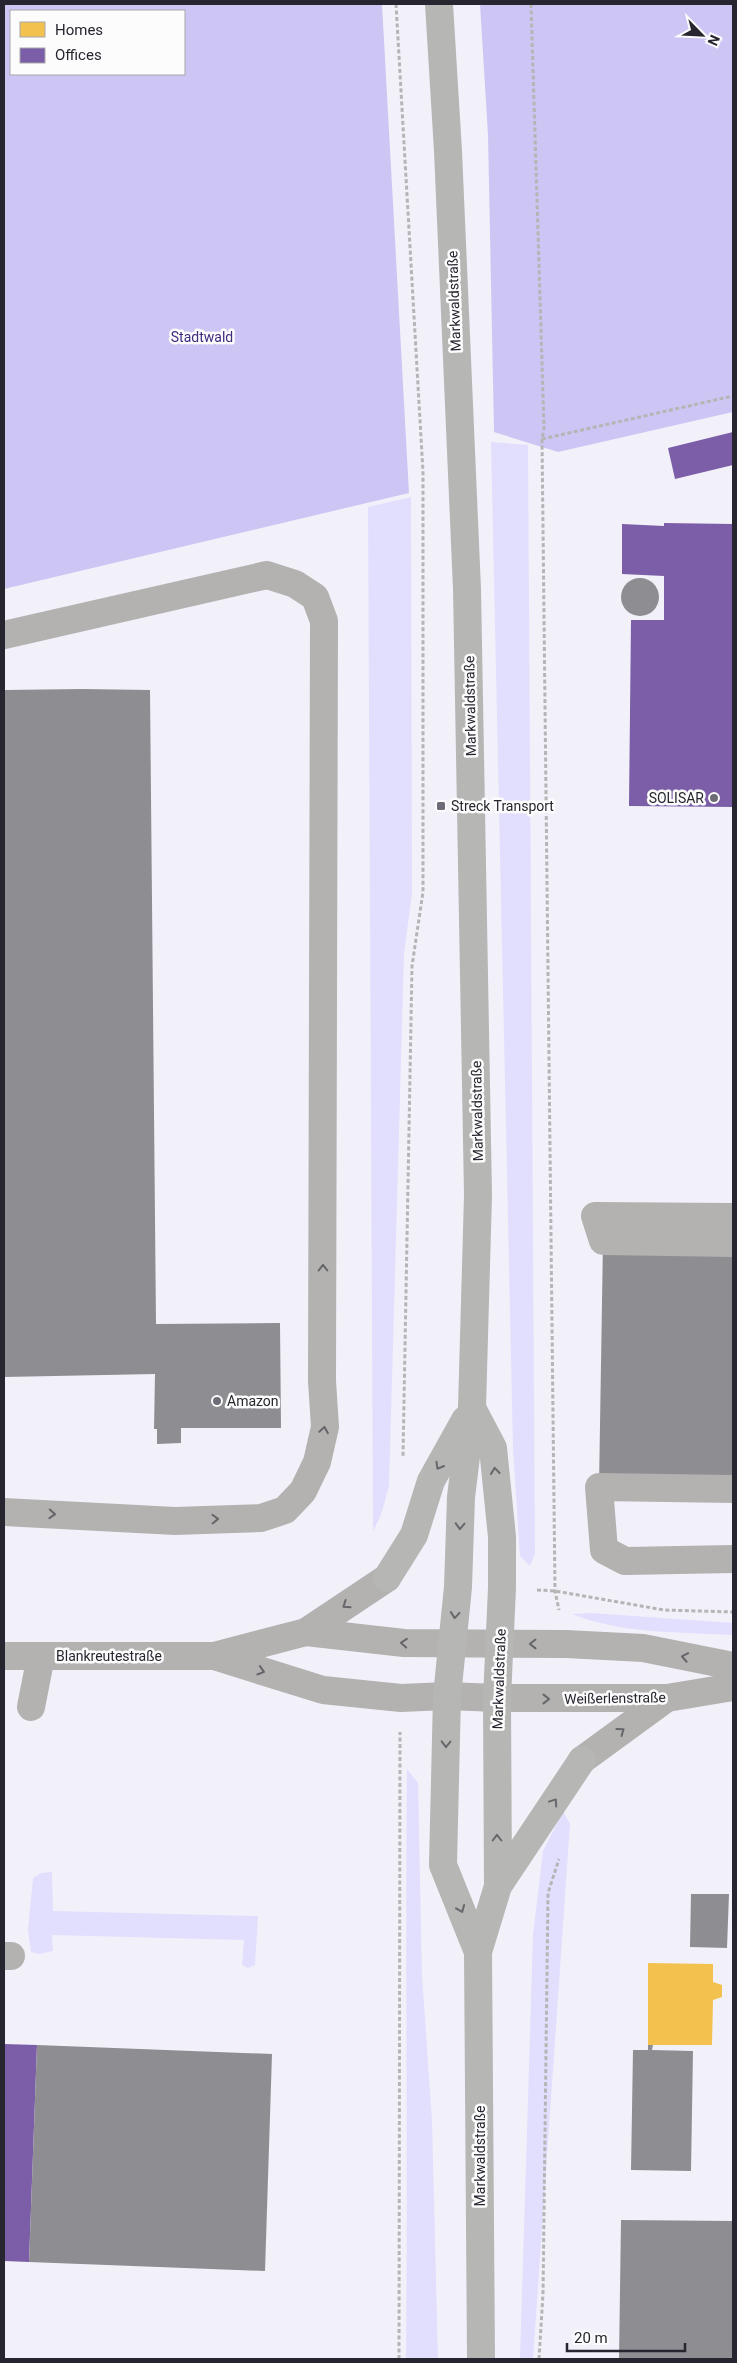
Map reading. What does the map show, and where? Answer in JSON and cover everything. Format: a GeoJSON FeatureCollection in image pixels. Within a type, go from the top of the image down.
{"type":"FeatureCollection","features":[{"type":"Feature","properties":{"kind":"main road","name":"Markwaldstraße"},"geometry":{"type":"LineString","coordinates":[[439,4],[466,559],[478,1195],[472,1408],[461,1497],[458,1587],[447,1696],[443,1865],[478,1952]]}},
{"type":"Feature","properties":{"kind":"main road","name":"Markwaldstraße"},"geometry":{"type":"LineString","coordinates":[[472,1408],[493,1448],[502,1537],[502,1588],[497,1698],[498,1886],[478,1952],[481,2359]]}},
{"type":"Feature","properties":{"kind":"main road"},"geometry":{"type":"LineString","coordinates":[[387,1578],[414,1535],[431,1481],[472,1408]]}},
{"type":"Feature","properties":{"kind":"main road"},"geometry":{"type":"LineString","coordinates":[[498,1886],[582,1760]]}},
{"type":"Feature","properties":{"kind":"street"},"geometry":{"type":"LineString","coordinates":[[4,635],[267,575],[295,584],[315,598],[324,621],[322,1381],[325,1427],[316,1462],[303,1491],[285,1510],[261,1518],[175,1521],[4,1512]]}},
{"type":"Feature","properties":{"kind":"street"},"geometry":{"type":"LineString","coordinates":[[733,1216],[595,1216],[602,1241],[733,1243]]}},
{"type":"Feature","properties":{"kind":"street"},"geometry":{"type":"LineString","coordinates":[[733,1489],[599,1487],[604,1550],[626,1561],[733,1559]]}},
{"type":"Feature","properties":{"kind":"street","name":"Blankreutestraße"},"geometry":{"type":"LineString","coordinates":[[4,1656],[214,1656],[306,1632],[387,1578]]}},
{"type":"Feature","properties":{"kind":"street","name":"Blankreutestraße"},"geometry":{"type":"LineString","coordinates":[[306,1632],[404,1643],[500,1644]]}},
{"type":"Feature","properties":{"kind":"street"},"geometry":{"type":"LineString","coordinates":[[500,1644],[566,1644],[643,1648],[733,1666]]}},
{"type":"Feature","properties":{"kind":"street"},"geometry":{"type":"LineString","coordinates":[[31,1707],[41,1656]]}},
{"type":"Feature","properties":{"kind":"street","name":"Blankreutestraße"},"geometry":{"type":"LineString","coordinates":[[214,1656],[323,1690],[400,1698],[447,1696]]}},
{"type":"Feature","properties":{"kind":"street","name":"Weißerlenstraße"},"geometry":{"type":"LineString","coordinates":[[447,1696],[497,1698],[667,1698],[733,1687]]}},
{"type":"Feature","properties":{"kind":"street"},"geometry":{"type":"LineString","coordinates":[[582,1760],[667,1698]]}},
{"type":"Feature","properties":{"kind":"path"},"geometry":{"type":"LineString","coordinates":[[396,4],[423,472],[424,892],[412,966],[404,1444],[402,1463]]}},
{"type":"Feature","properties":{"kind":"path"},"geometry":{"type":"LineString","coordinates":[[531,4],[544,428],[542,439],[555,1591],[566,1644]]}},
{"type":"Feature","properties":{"kind":"path"},"geometry":{"type":"LineString","coordinates":[[542,439],[733,396]]}},
{"type":"Feature","properties":{"kind":"path"},"geometry":{"type":"LineString","coordinates":[[502,1588],[555,1591],[664,1610],[733,1612]]}},
{"type":"Feature","properties":{"kind":"path"},"geometry":{"type":"LineString","coordinates":[[399,2359],[400,1698]]}},
{"type":"Feature","properties":{"kind":"path"},"geometry":{"type":"LineString","coordinates":[[539,2359],[543,2294],[548,1893],[560,1857]]}},
{"type":"Feature","properties":{"kind":"shaded area"},"geometry":{"type":"Polygon","coordinates":[[[491,442],[528,445],[535,1554],[530,1566],[520,1556],[513,1448],[491,442]]]}},
{"type":"Feature","properties":{"kind":"shaded area"},"geometry":{"type":"Polygon","coordinates":[[[411,497],[412,893],[404,954],[389,1486],[381,1515],[373,1531],[368,507],[411,497]]]}},
{"type":"Feature","properties":{"kind":"shaded area"},"geometry":{"type":"Polygon","coordinates":[[[591,1613],[733,1623],[733,1635],[631,1629],[591,1621],[572,1614],[591,1613]]]}},
{"type":"Feature","properties":{"kind":"shaded area"},"geometry":{"type":"Polygon","coordinates":[[[407,1769],[418,1783],[422,1975],[432,2121],[438,2359],[406,2359],[407,1769]]]}},
{"type":"Feature","properties":{"kind":"shaded area"},"geometry":{"type":"Polygon","coordinates":[[[563,1811],[570,1824],[533,2359],[520,2359],[533,1935],[543,1851],[563,1811]]]}},
{"type":"Feature","properties":{"kind":"shaded area"},"geometry":{"type":"Polygon","coordinates":[[[52,1872],[53,1911],[258,1916],[255,1965],[248,1968],[242,1965],[244,1940],[52,1935],[53,1951],[39,1954],[31,1952],[28,1930],[33,1878],[41,1873],[52,1872]]]}},
{"type":"Feature","properties":{"kind":"green space","name":"Stadtwald"},"geometry":{"type":"Polygon","coordinates":[[[4,4],[382,4],[409,493],[4,589],[4,4]]]}},
{"type":"Feature","properties":{"kind":"green space"},"geometry":{"type":"Polygon","coordinates":[[[480,4],[733,4],[733,412],[558,452],[494,432],[488,135],[480,4]]]}},
{"type":"Feature","properties":{"kind":"building: Homes"},"geometry":{"type":"Polygon","coordinates":[[[648,1963],[713,1964],[713,1982],[722,1985],[722,1997],[713,2000],[712,2045],[648,2045],[648,1963]]]}},
{"type":"Feature","properties":{"kind":"building: Offices"},"geometry":{"type":"Polygon","coordinates":[[[733,432],[733,465],[675,479],[668,448],[733,432]]]}},
{"type":"Feature","properties":{"kind":"building: Offices"},"geometry":{"type":"Polygon","coordinates":[[[664,523],[733,524],[733,807],[629,806],[631,620],[664,620],[664,576],[622,574],[622,524],[664,526],[664,523]]]}},
{"type":"Feature","properties":{"kind":"building: Offices"},"geometry":{"type":"Polygon","coordinates":[[[4,2044],[37,2045],[29,2262],[4,2261],[4,2044]]]}},
{"type":"Feature","properties":{"kind":"building: Industry"},"geometry":{"type":"Polygon","coordinates":[[[640,578],[653,584],[659,597],[653,610],[640,616],[627,610],[621,597],[627,584],[640,578]]]}},
{"type":"Feature","properties":{"kind":"building: Industry"},"geometry":{"type":"Polygon","coordinates":[[[4,690],[150,690],[156,1324],[280,1323],[281,1428],[181,1428],[181,1443],[157,1444],[157,1429],[154,1429],[155,1374],[4,1377],[4,690]]]}},
{"type":"Feature","properties":{"kind":"building: Industry"},"geometry":{"type":"Polygon","coordinates":[[[603,1241],[733,1243],[733,1489],[599,1487],[603,1241]]]}},
{"type":"Feature","properties":{"kind":"building: Industry"},"geometry":{"type":"Polygon","coordinates":[[[691,1894],[729,1894],[727,1948],[690,1947],[691,1894]]]}},
{"type":"Feature","properties":{"kind":"building: Industry"},"geometry":{"type":"Polygon","coordinates":[[[37,2045],[272,2054],[265,2271],[29,2262],[37,2045]]]}},
{"type":"Feature","properties":{"kind":"building: Industry"},"geometry":{"type":"Polygon","coordinates":[[[648,2045],[653,2045],[652,2050],[693,2051],[691,2171],[631,2170],[633,2050],[648,2050],[648,2045]]]}},
{"type":"Feature","properties":{"kind":"building: Industry"},"geometry":{"type":"Polygon","coordinates":[[[621,2220],[733,2221],[733,2359],[619,2359],[621,2220]]]}},
{"type":"Feature","properties":{"kind":"place","name":"SOLISAR"},"geometry":{"type":"Point","coordinates":[714,798]}},
{"type":"Feature","properties":{"kind":"place","name":"Streck Transport"},"geometry":{"type":"Point","coordinates":[441,806]}},
{"type":"Feature","properties":{"kind":"place","name":"Amazon"},"geometry":{"type":"Point","coordinates":[217,1401]}}]}
